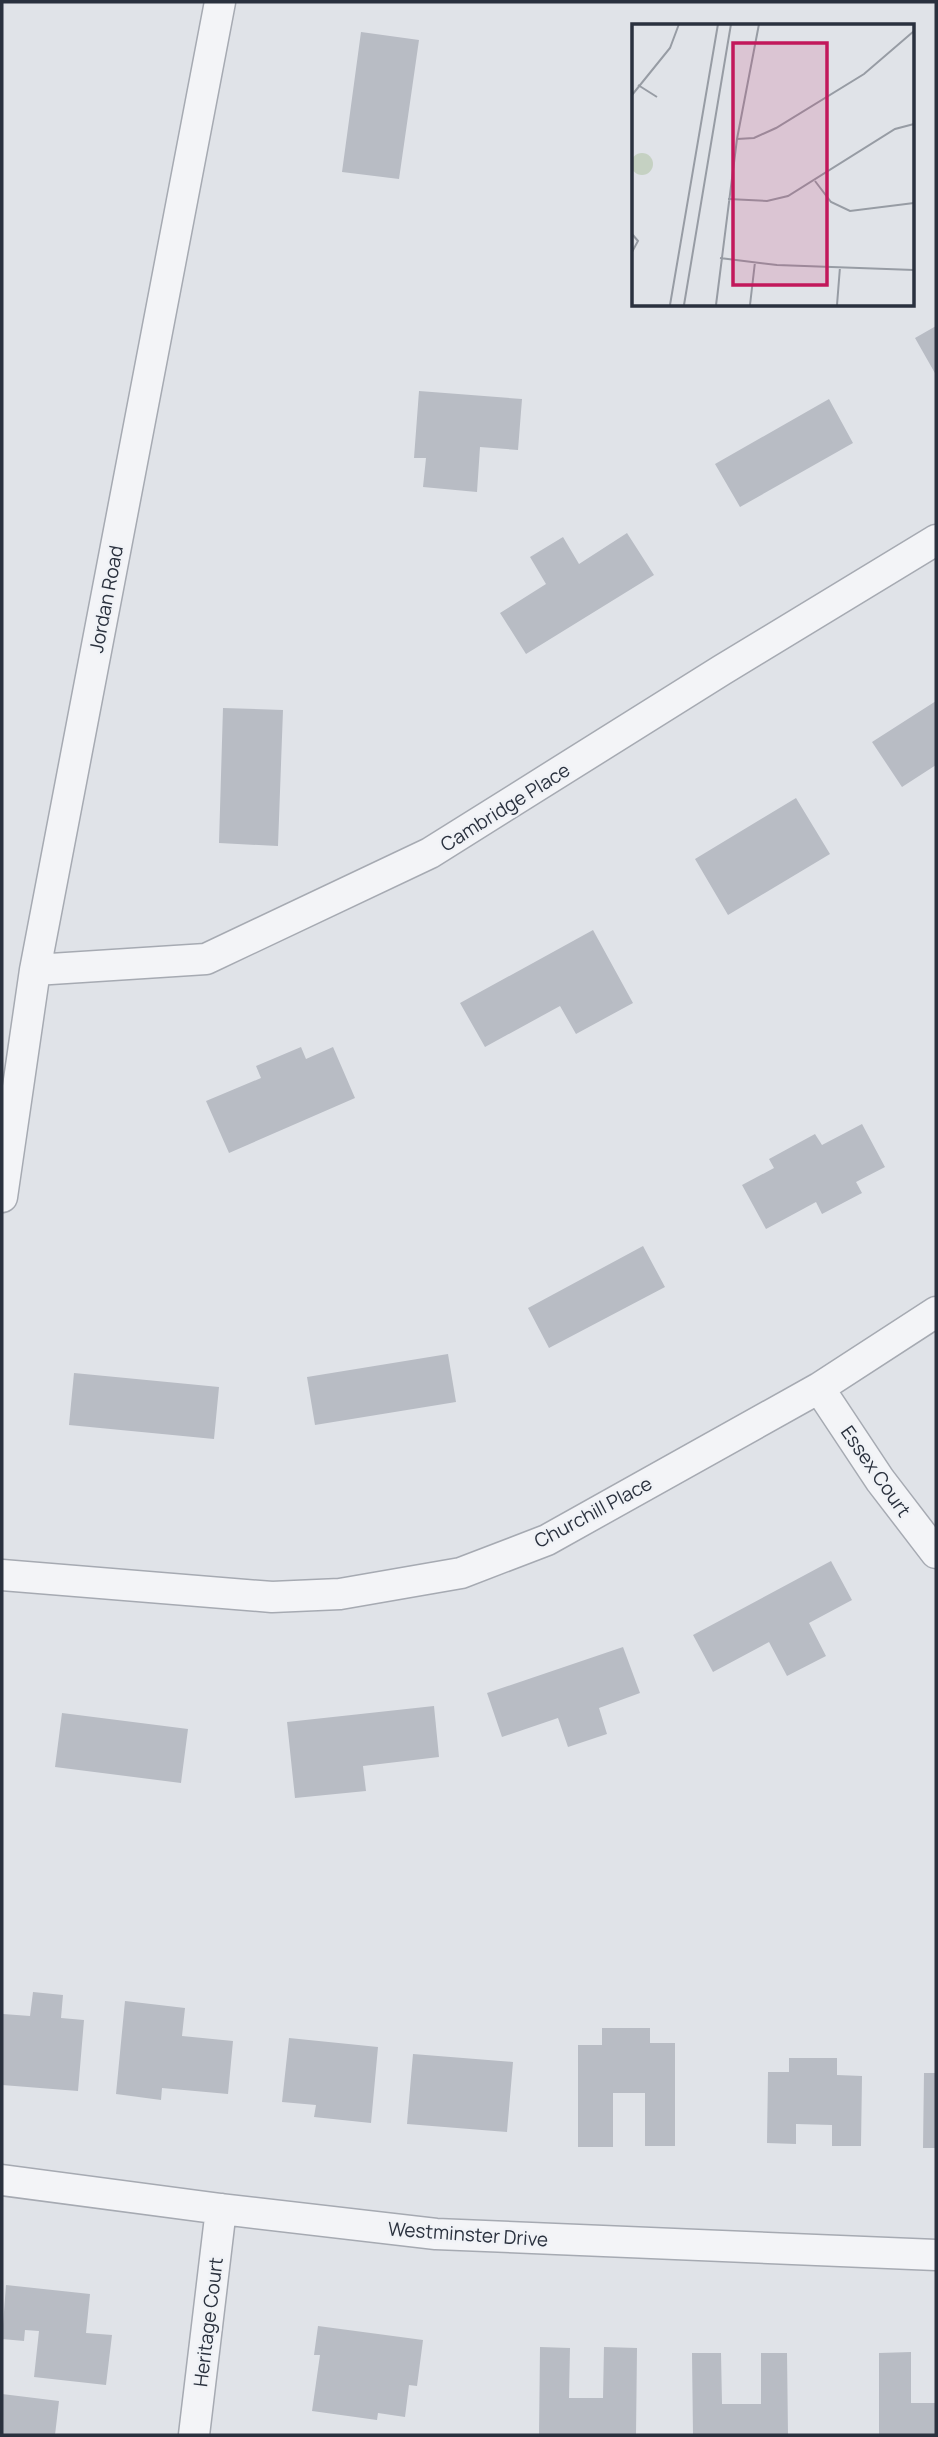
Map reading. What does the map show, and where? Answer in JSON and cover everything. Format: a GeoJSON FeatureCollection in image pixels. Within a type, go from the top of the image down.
{"type":"FeatureCollection","features":[{"type":"Feature","properties":{"kind":"street","name":"Jordan Road"},"geometry":{"type":"LineString","coordinates":[[2,1197],[35,970],[220,2]]}},
{"type":"Feature","properties":{"kind":"street","name":"Cambridge Place"},"geometry":{"type":"LineString","coordinates":[[35,970],[206,959],[430,853],[936,540]]}},
{"type":"Feature","properties":{"kind":"street","name":"Churchill Place"},"geometry":{"type":"LineString","coordinates":[[2,1575],[272,1597],[341,1594],[461,1573],[547,1540],[819,1388],[936,1312]]}},
{"type":"Feature","properties":{"kind":"street","name":"Essex Court"},"geometry":{"type":"LineString","coordinates":[[819,1388],[880,1480],[936,1553]]}},
{"type":"Feature","properties":{"kind":"street","name":"Westminster Drive"},"geometry":{"type":"LineString","coordinates":[[2,2180],[436,2234],[936,2255]]}},
{"type":"Feature","properties":{"kind":"street","name":"Heritage Court"},"geometry":{"type":"LineString","coordinates":[[194,2435],[221,2209]]}},
{"type":"Feature","properties":{"kind":"building"},"geometry":{"type":"Polygon","coordinates":[[[361,32],[419,40],[399,179],[342,172],[361,32]]]}},
{"type":"Feature","properties":{"kind":"building"},"geometry":{"type":"Polygon","coordinates":[[[936,326],[936,375],[915,338],[936,326]]]}},
{"type":"Feature","properties":{"kind":"building"},"geometry":{"type":"Polygon","coordinates":[[[419,391],[522,399],[518,450],[480,447],[477,492],[423,487],[426,458],[414,458],[419,391]]]}},
{"type":"Feature","properties":{"kind":"building"},"geometry":{"type":"Polygon","coordinates":[[[829,399],[853,443],[740,507],[715,464],[829,399]]]}},
{"type":"Feature","properties":{"kind":"building"},"geometry":{"type":"Polygon","coordinates":[[[627,533],[654,575],[526,654],[500,613],[546,584],[530,557],[563,537],[579,564],[627,533]]]}},
{"type":"Feature","properties":{"kind":"building"},"geometry":{"type":"Polygon","coordinates":[[[936,701],[936,765],[902,787],[872,742],[936,701]]]}},
{"type":"Feature","properties":{"kind":"building"},"geometry":{"type":"Polygon","coordinates":[[[223,708],[283,710],[278,846],[219,843],[223,708]]]}},
{"type":"Feature","properties":{"kind":"building"},"geometry":{"type":"Polygon","coordinates":[[[796,798],[830,854],[728,915],[695,859],[796,798]]]}},
{"type":"Feature","properties":{"kind":"building"},"geometry":{"type":"Polygon","coordinates":[[[593,930],[633,1003],[576,1034],[560,1006],[485,1047],[460,1003],[593,930]]]}},
{"type":"Feature","properties":{"kind":"building"},"geometry":{"type":"Polygon","coordinates":[[[301,1047],[306,1059],[333,1047],[355,1098],[229,1153],[206,1101],[261,1078],[256,1066],[301,1047]]]}},
{"type":"Feature","properties":{"kind":"building"},"geometry":{"type":"Polygon","coordinates":[[[862,1124],[885,1167],[856,1182],[862,1193],[822,1214],[816,1202],[766,1229],[742,1185],[774,1168],[769,1159],[815,1134],[822,1145],[862,1124]]]}},
{"type":"Feature","properties":{"kind":"building"},"geometry":{"type":"Polygon","coordinates":[[[643,1246],[665,1287],[549,1348],[528,1308],[643,1246]]]}},
{"type":"Feature","properties":{"kind":"building"},"geometry":{"type":"Polygon","coordinates":[[[448,1354],[456,1402],[315,1425],[307,1377],[448,1354]]]}},
{"type":"Feature","properties":{"kind":"building"},"geometry":{"type":"Polygon","coordinates":[[[74,1373],[219,1387],[214,1439],[69,1425],[74,1373]]]}},
{"type":"Feature","properties":{"kind":"building"},"geometry":{"type":"Polygon","coordinates":[[[831,1561],[852,1600],[809,1623],[826,1656],[787,1676],[769,1642],[713,1672],[693,1635],[831,1561]]]}},
{"type":"Feature","properties":{"kind":"building"},"geometry":{"type":"Polygon","coordinates":[[[623,1647],[640,1693],[599,1708],[607,1734],[568,1747],[558,1718],[502,1737],[487,1693],[623,1647]]]}},
{"type":"Feature","properties":{"kind":"building"},"geometry":{"type":"Polygon","coordinates":[[[434,1706],[439,1757],[363,1766],[366,1791],[295,1798],[287,1722],[434,1706]]]}},
{"type":"Feature","properties":{"kind":"building"},"geometry":{"type":"Polygon","coordinates":[[[62,1713],[188,1729],[181,1783],[55,1767],[62,1713]]]}},
{"type":"Feature","properties":{"kind":"building"},"geometry":{"type":"Polygon","coordinates":[[[33,1992],[63,1995],[61,2018],[84,2020],[78,2091],[2,2085],[3,2014],[30,2016],[33,1992]]]}},
{"type":"Feature","properties":{"kind":"building"},"geometry":{"type":"Polygon","coordinates":[[[125,2001],[185,2008],[182,2036],[233,2041],[228,2094],[162,2088],[161,2100],[116,2094],[125,2001]]]}},
{"type":"Feature","properties":{"kind":"building"},"geometry":{"type":"Polygon","coordinates":[[[602,2028],[650,2028],[650,2043],[675,2043],[675,2146],[645,2146],[645,2093],[613,2093],[613,2147],[578,2147],[578,2045],[602,2045],[602,2028]]]}},
{"type":"Feature","properties":{"kind":"building"},"geometry":{"type":"Polygon","coordinates":[[[289,2038],[378,2047],[371,2123],[314,2117],[316,2105],[282,2102],[289,2038]]]}},
{"type":"Feature","properties":{"kind":"building"},"geometry":{"type":"Polygon","coordinates":[[[413,2054],[513,2062],[507,2132],[407,2124],[413,2054]]]}},
{"type":"Feature","properties":{"kind":"building"},"geometry":{"type":"Polygon","coordinates":[[[789,2058],[837,2058],[837,2075],[862,2076],[861,2146],[832,2146],[832,2125],[796,2124],[796,2144],[767,2143],[768,2072],[789,2072],[789,2058]]]}},
{"type":"Feature","properties":{"kind":"building"},"geometry":{"type":"Polygon","coordinates":[[[924,2073],[936,2073],[936,2148],[923,2148],[924,2073]]]}},
{"type":"Feature","properties":{"kind":"building"},"geometry":{"type":"Polygon","coordinates":[[[6,2285],[90,2294],[86,2333],[112,2335],[106,2385],[34,2377],[39,2331],[25,2330],[24,2341],[2,2339],[6,2285]]]}},
{"type":"Feature","properties":{"kind":"building"},"geometry":{"type":"Polygon","coordinates":[[[318,2326],[423,2340],[417,2386],[409,2385],[405,2417],[378,2413],[377,2420],[312,2411],[320,2355],[314,2355],[318,2326]]]}},
{"type":"Feature","properties":{"kind":"building"},"geometry":{"type":"Polygon","coordinates":[[[540,2347],[570,2348],[569,2398],[603,2398],[604,2347],[637,2348],[636,2435],[539,2435],[540,2347]]]}},
{"type":"Feature","properties":{"kind":"building"},"geometry":{"type":"Polygon","coordinates":[[[911,2352],[911,2403],[936,2403],[936,2435],[879,2435],[879,2353],[911,2352]]]}},
{"type":"Feature","properties":{"kind":"building"},"geometry":{"type":"Polygon","coordinates":[[[692,2353],[721,2353],[722,2404],[761,2404],[761,2353],[787,2353],[788,2435],[693,2435],[692,2353]]]}},
{"type":"Feature","properties":{"kind":"building"},"geometry":{"type":"Polygon","coordinates":[[[2,2394],[59,2401],[55,2435],[2,2435],[2,2394]]]}}]}
